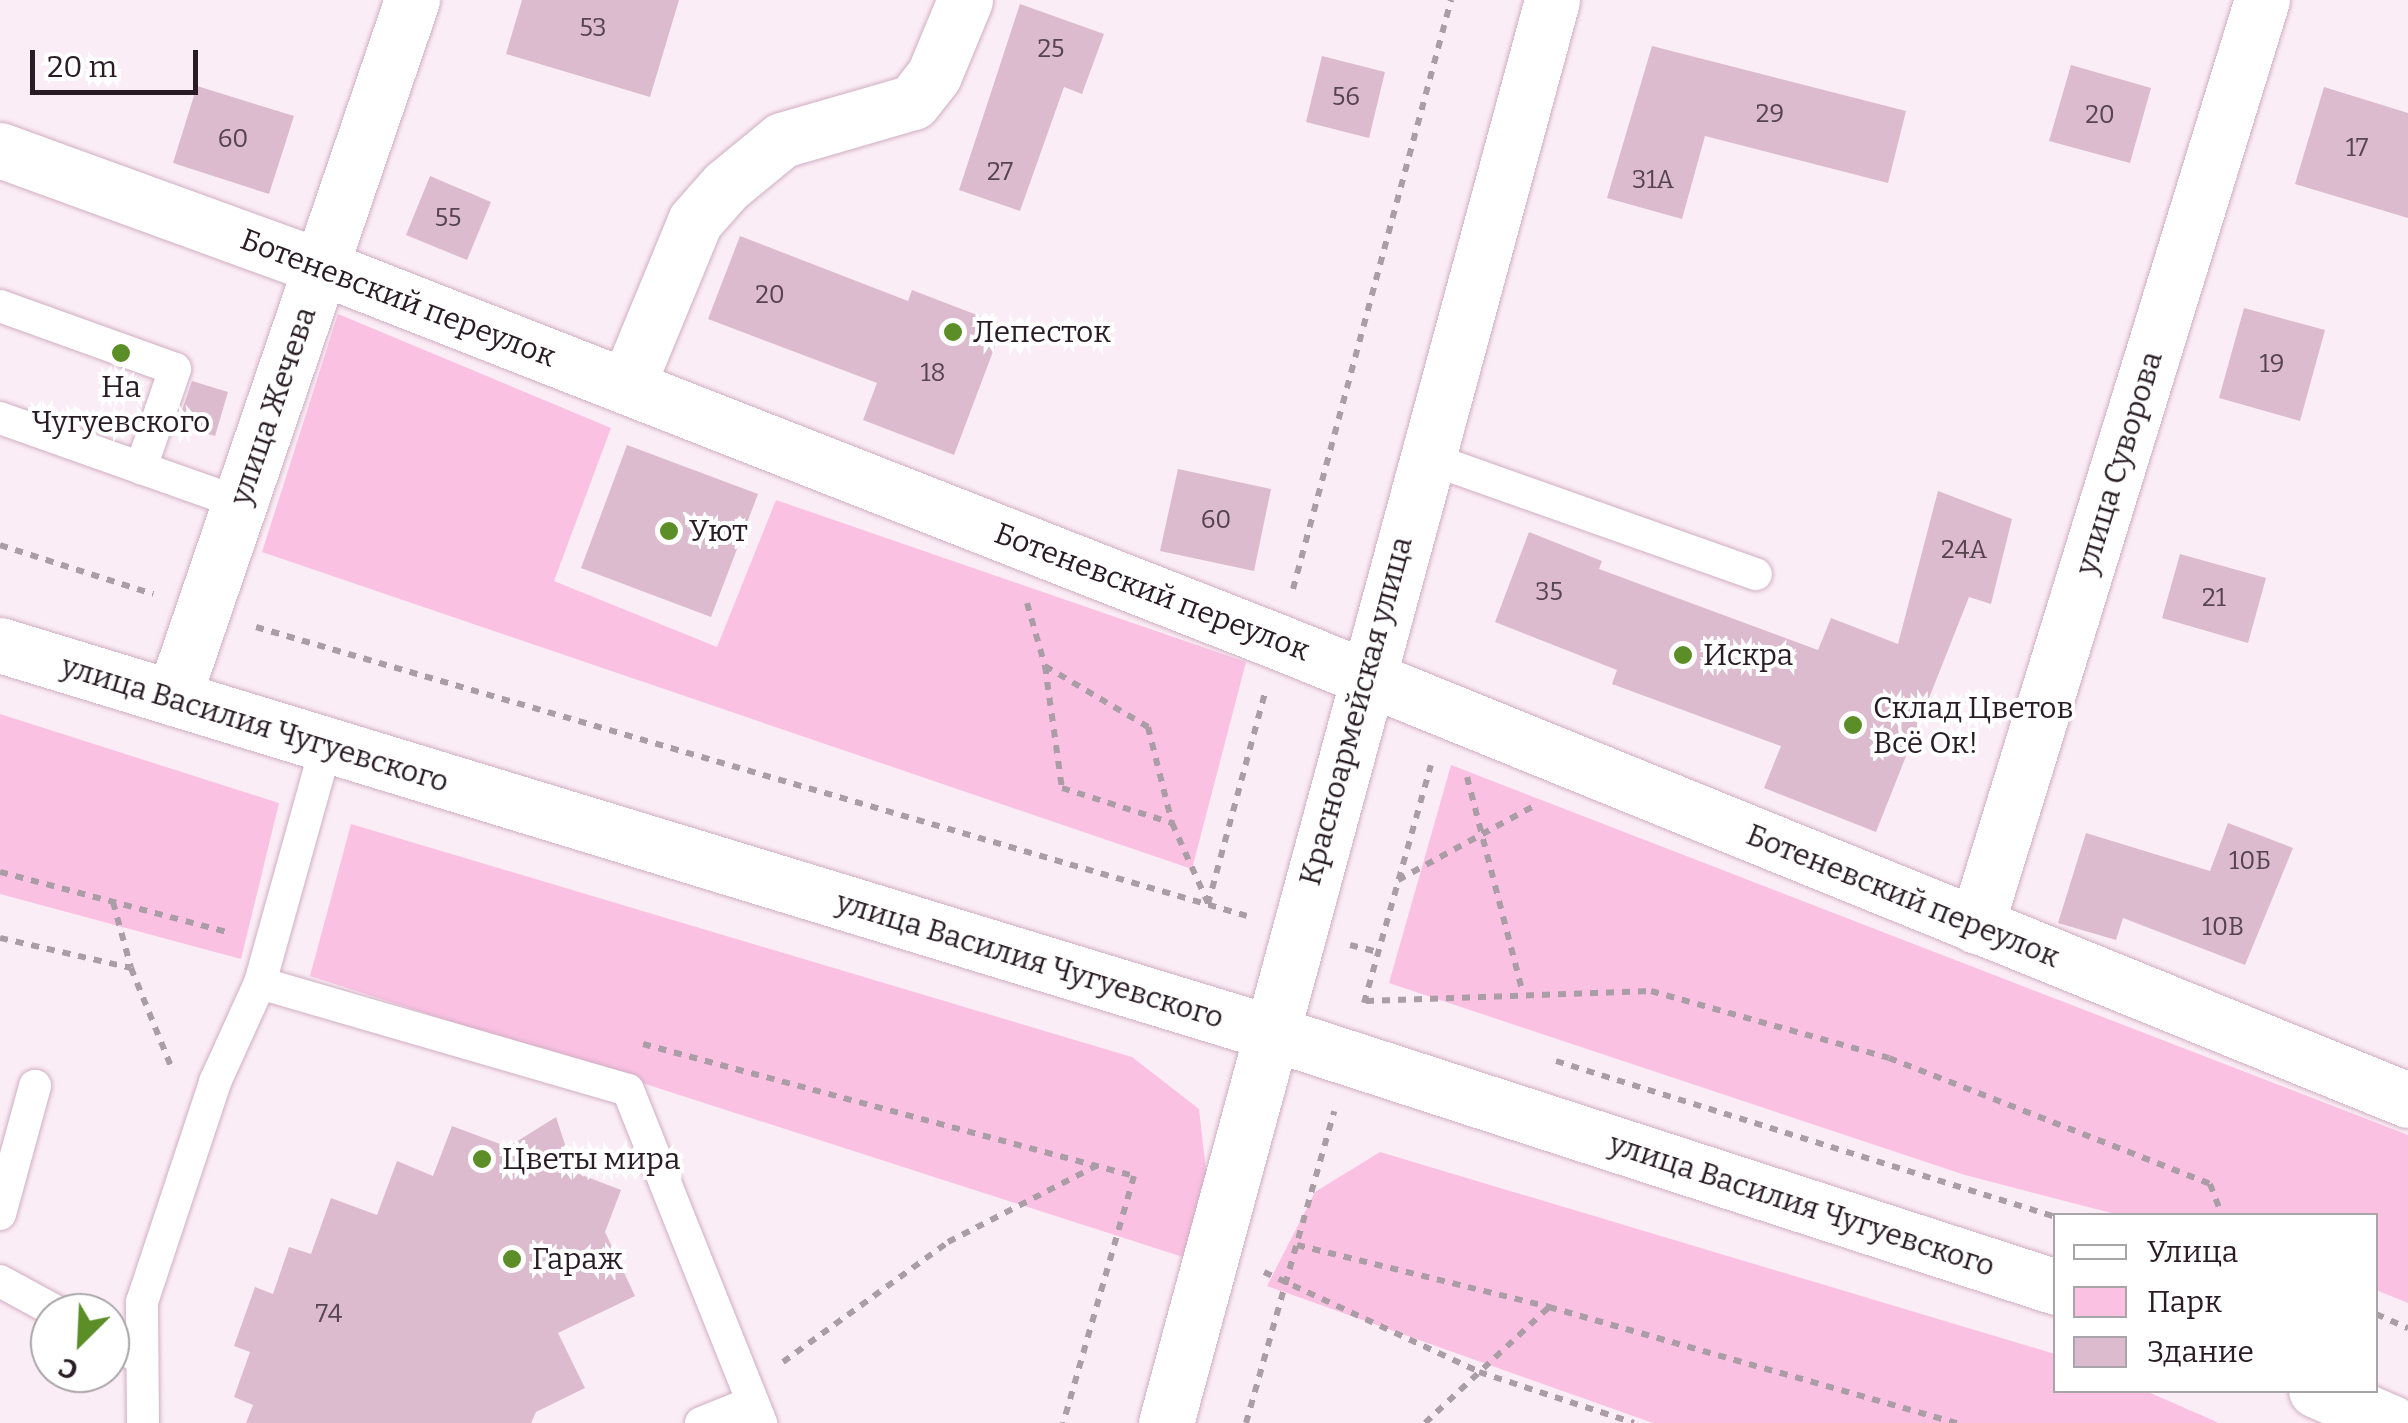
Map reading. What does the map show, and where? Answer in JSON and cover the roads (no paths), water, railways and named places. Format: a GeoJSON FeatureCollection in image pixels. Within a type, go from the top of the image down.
{"type":"FeatureCollection","features":[{"type":"Feature","properties":{"kind":"street","name":"улица Жечева"},"geometry":{"type":"LineString","coordinates":[[173,698],[412,0]]}},
{"type":"Feature","properties":{"kind":"street"},"geometry":{"type":"LineString","coordinates":[[627,386],[695,221],[726,186],[782,140],[914,102],[934,75],[965,0]]}},
{"type":"Feature","properties":{"kind":"street","name":"Красноармейская улица"},"geometry":{"type":"LineString","coordinates":[[1166,1423],[1364,676],[1552,0]]}},
{"type":"Feature","properties":{"kind":"street","name":"улица Суворова"},"geometry":{"type":"LineString","coordinates":[[1976,926],[2262,0]]}},
{"type":"Feature","properties":{"kind":"street","name":"Ботеневский переулок"},"geometry":{"type":"LineString","coordinates":[[0,150],[627,386],[1279,642],[2408,1100]]}},
{"type":"Feature","properties":{"kind":"street","name":"улица Василия Чугуевского"},"geometry":{"type":"LineString","coordinates":[[0,645],[1349,1058],[2053,1285]]}},
{"type":"Feature","properties":{"kind":"street"},"geometry":{"type":"LineString","coordinates":[[2323,1393],[2392,1423]]}},
{"type":"Feature","properties":{"kind":"lane"},"geometry":{"type":"LineString","coordinates":[[0,306],[175,369],[141,468]]}},
{"type":"Feature","properties":{"kind":"lane"},"geometry":{"type":"LineString","coordinates":[[0,418],[240,502]]}},
{"type":"Feature","properties":{"kind":"lane"},"geometry":{"type":"LineString","coordinates":[[1425,457],[1756,574]]}},
{"type":"Feature","properties":{"kind":"lane"},"geometry":{"type":"LineString","coordinates":[[143,1423],[142,1302],[198,1132],[260,983],[326,747]]}},
{"type":"Feature","properties":{"kind":"lane"},"geometry":{"type":"LineString","coordinates":[[260,983],[628,1090],[752,1405],[701,1423]]}},
{"type":"Feature","properties":{"kind":"lane"},"geometry":{"type":"LineString","coordinates":[[0,1214],[35,1086]]}},
{"type":"Feature","properties":{"kind":"lane"},"geometry":{"type":"LineString","coordinates":[[0,1281],[30,1298]]}},
{"type":"Feature","properties":{"kind":"lane"},"geometry":{"type":"LineString","coordinates":[[130,1352],[142,1359]]}},
{"type":"Feature","properties":{"kind":"place","name":"Лепесток"},"geometry":{"type":"Point","coordinates":[953,332]}},
{"type":"Feature","properties":{"kind":"place","name":"На Чугуевского"},"geometry":{"type":"Point","coordinates":[121,353]}},
{"type":"Feature","properties":{"kind":"place","name":"Уют"},"geometry":{"type":"Point","coordinates":[669,531]}},
{"type":"Feature","properties":{"kind":"place","name":"Искра"},"geometry":{"type":"Point","coordinates":[1683,655]}},
{"type":"Feature","properties":{"kind":"place","name":"Склад Цветов Всё Ок!"},"geometry":{"type":"Point","coordinates":[1853,725]}},
{"type":"Feature","properties":{"kind":"place","name":"Цветы мира"},"geometry":{"type":"Point","coordinates":[482,1159]}},
{"type":"Feature","properties":{"kind":"place","name":"Гараж"},"geometry":{"type":"Point","coordinates":[512,1259]}}]}
